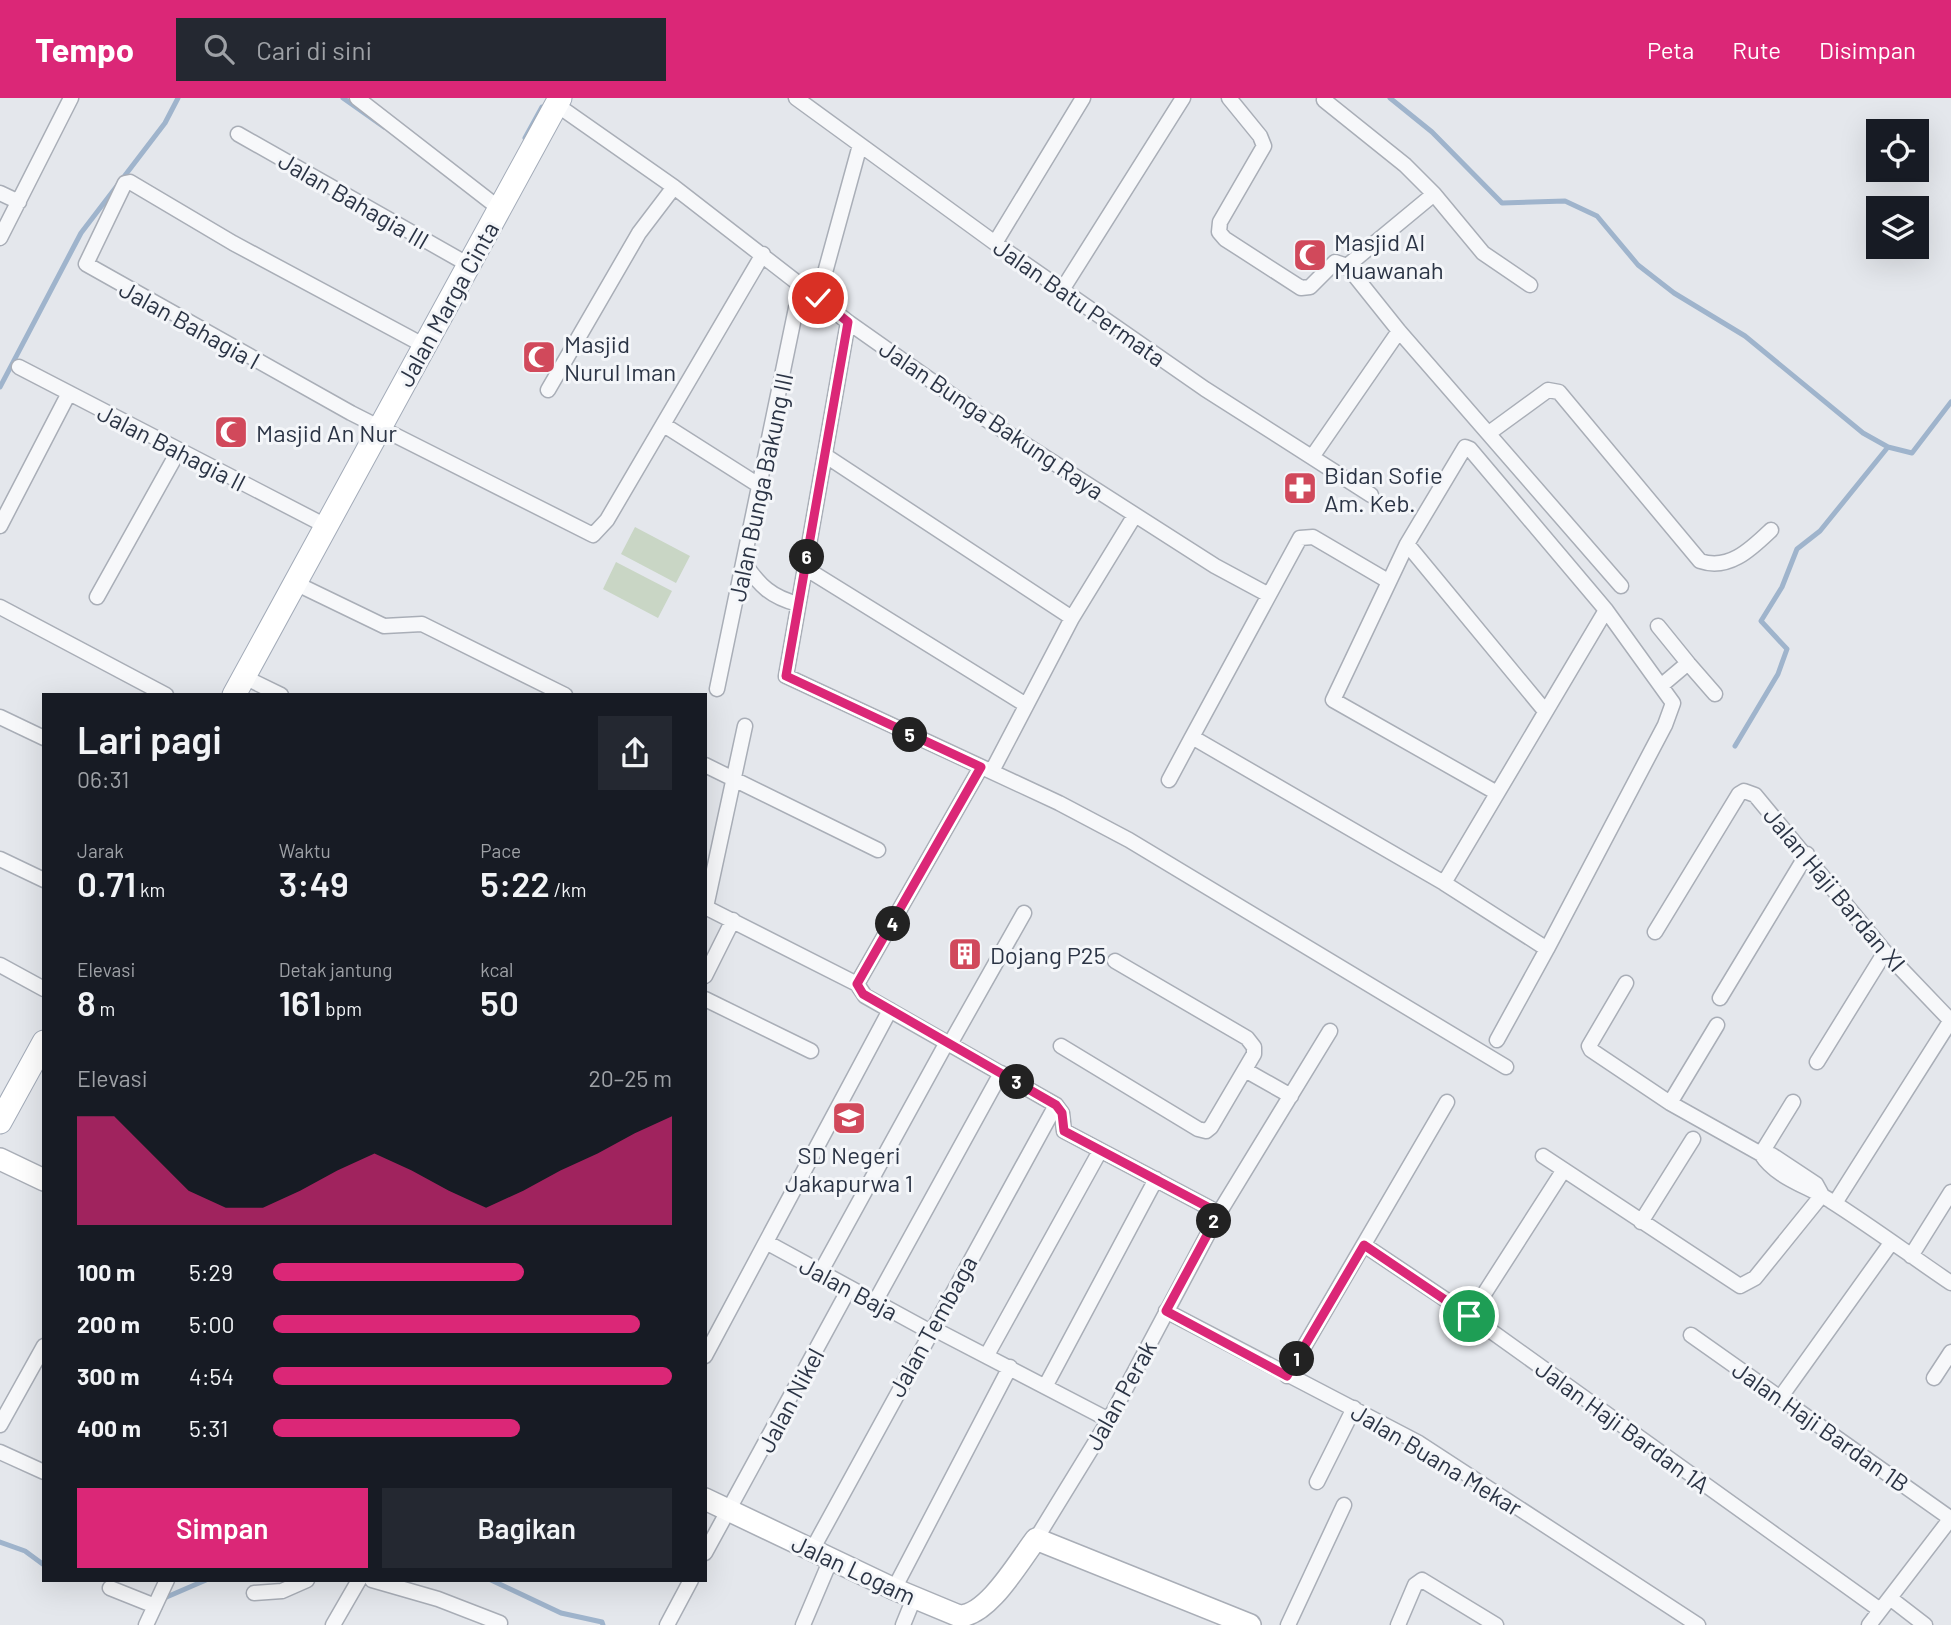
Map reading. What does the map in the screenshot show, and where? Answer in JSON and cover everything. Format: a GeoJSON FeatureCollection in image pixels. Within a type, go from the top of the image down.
{"type":"FeatureCollection","features":[{"type":"Feature","properties":{"kind":"main road","name":"Jalan Marga Cinta"},"geometry":{"type":"LineString","coordinates":[[239,686],[559,101]]}},
{"type":"Feature","properties":{"kind":"main road"},"geometry":{"type":"LineString","coordinates":[[0,1122],[42,1046]]}},
{"type":"Feature","properties":{"kind":"street"},"geometry":{"type":"LineString","coordinates":[[0,238],[71,98]]}},
{"type":"Feature","properties":{"kind":"street"},"geometry":{"type":"LineString","coordinates":[[357,98],[500,209]]}},
{"type":"Feature","properties":{"kind":"street","name":"Jalan Batu Permata"},"geometry":{"type":"LineString","coordinates":[[796,98],[995,243],[1205,389],[1371,495]]}},
{"type":"Feature","properties":{"kind":"street"},"geometry":{"type":"LineString","coordinates":[[995,243],[1083,98]]}},
{"type":"Feature","properties":{"kind":"street"},"geometry":{"type":"LineString","coordinates":[[1062,290],[1179,103],[1162,98]]}},
{"type":"Feature","properties":{"kind":"street"},"geometry":{"type":"LineString","coordinates":[[1229,98],[1260,136],[1264,146],[1220,222],[1219,232],[1224,239],[1305,289],[1335,262],[1347,266],[1399,331],[1621,586]]}},
{"type":"Feature","properties":{"kind":"street"},"geometry":{"type":"LineString","coordinates":[[1324,100],[1405,165],[1434,194],[1483,253],[1530,285]]}},
{"type":"Feature","properties":{"kind":"street","name":"Jalan Bunga Bakung Raya"},"geometry":{"type":"LineString","coordinates":[[559,101],[763,254],[848,322],[990,422],[1215,566],[1267,594]]}},
{"type":"Feature","properties":{"kind":"street","name":"Jalan Bahagia III"},"geometry":{"type":"LineString","coordinates":[[238,134],[469,265]]}},
{"type":"Feature","properties":{"kind":"street"},"geometry":{"type":"LineString","coordinates":[[818,298],[860,145]]}},
{"type":"Feature","properties":{"kind":"street","name":"Jalan Bahagia I"},"geometry":{"type":"LineString","coordinates":[[380,428],[86,266],[125,183],[130,182],[233,243],[425,346]]}},
{"type":"Feature","properties":{"kind":"street"},"geometry":{"type":"LineString","coordinates":[[548,390],[639,233],[674,187]]}},
{"type":"Feature","properties":{"kind":"street"},"geometry":{"type":"LineString","coordinates":[[0,193],[19,202]]}},
{"type":"Feature","properties":{"kind":"street"},"geometry":{"type":"LineString","coordinates":[[1347,266],[1434,194]]}},
{"type":"Feature","properties":{"kind":"street"},"geometry":{"type":"LineString","coordinates":[[380,428],[593,536],[602,528],[635,474],[763,254]]}},
{"type":"Feature","properties":{"kind":"street","name":"Jalan Bunga Bakung III"},"geometry":{"type":"LineString","coordinates":[[717,689],[801,284]]}},
{"type":"Feature","properties":{"kind":"street"},"geometry":{"type":"LineString","coordinates":[[848,322],[786,676],[791,681],[986,769],[1129,840],[1506,1067]]}},
{"type":"Feature","properties":{"kind":"street"},"geometry":{"type":"LineString","coordinates":[[1312,457],[1399,331]]}},
{"type":"Feature","properties":{"kind":"street","name":"Jalan Bahagia II"},"geometry":{"type":"LineString","coordinates":[[19,367],[326,526]]}},
{"type":"Feature","properties":{"kind":"street"},"geometry":{"type":"LineString","coordinates":[[1489,433],[1548,390],[1559,392],[1688,551],[1700,561],[1724,564],[1749,549],[1771,530]]}},
{"type":"Feature","properties":{"kind":"street"},"geometry":{"type":"LineString","coordinates":[[0,526],[69,393]]}},
{"type":"Feature","properties":{"kind":"street"},"geometry":{"type":"LineString","coordinates":[[664,425],[760,486]]}},
{"type":"Feature","properties":{"kind":"street"},"geometry":{"type":"LineString","coordinates":[[1497,793],[1333,700],[1407,544],[1460,450],[1470,449],[1606,610],[1673,703],[1671,712],[1497,1040]]}},
{"type":"Feature","properties":{"kind":"street"},"geometry":{"type":"LineString","coordinates":[[97,597],[179,450]]}},
{"type":"Feature","properties":{"kind":"street"},"geometry":{"type":"LineString","coordinates":[[826,456],[1072,618]]}},
{"type":"Feature","properties":{"kind":"street"},"geometry":{"type":"LineString","coordinates":[[857,984],[1026,705],[1072,618],[1135,514]]}},
{"type":"Feature","properties":{"kind":"street"},"geometry":{"type":"LineString","coordinates":[[1168,780],[1267,594],[1300,538],[1306,536],[1388,582]]}},
{"type":"Feature","properties":{"kind":"street"},"geometry":{"type":"LineString","coordinates":[[1407,544],[1545,711]]}},
{"type":"Feature","properties":{"kind":"street"},"geometry":{"type":"LineString","coordinates":[[744,563],[762,589],[780,600],[798,604]]}},
{"type":"Feature","properties":{"kind":"street"},"geometry":{"type":"LineString","coordinates":[[804,568],[1026,705]]}},
{"type":"Feature","properties":{"kind":"street"},"geometry":{"type":"LineString","coordinates":[[295,583],[384,626],[422,624],[561,693]]}},
{"type":"Feature","properties":{"kind":"street"},"geometry":{"type":"LineString","coordinates":[[0,607],[162,693]]}},
{"type":"Feature","properties":{"kind":"street"},"geometry":{"type":"LineString","coordinates":[[1444,883],[1606,610]]}},
{"type":"Feature","properties":{"kind":"street"},"geometry":{"type":"LineString","coordinates":[[1658,626],[1715,694]]}},
{"type":"Feature","properties":{"kind":"street"},"geometry":{"type":"LineString","coordinates":[[1662,685],[1688,663]]}},
{"type":"Feature","properties":{"kind":"street"},"geometry":{"type":"LineString","coordinates":[[239,686],[272,693]]}},
{"type":"Feature","properties":{"kind":"street"},"geometry":{"type":"LineString","coordinates":[[0,717],[42,737]]}},
{"type":"Feature","properties":{"kind":"street"},"geometry":{"type":"LineString","coordinates":[[707,898],[745,726]]}},
{"type":"Feature","properties":{"kind":"street"},"geometry":{"type":"LineString","coordinates":[[1192,737],[1444,883],[1547,949]]}},
{"type":"Feature","properties":{"kind":"street"},"geometry":{"type":"LineString","coordinates":[[707,766],[878,850]]}},
{"type":"Feature","properties":{"kind":"street","name":"Jalan Haji Bardan XI"},"geometry":{"type":"LineString","coordinates":[[1655,932],[1739,794],[1744,791],[1755,795],[1807,854],[1885,952],[1951,1021]]}},
{"type":"Feature","properties":{"kind":"street"},"geometry":{"type":"LineString","coordinates":[[1720,998],[1807,854]]}},
{"type":"Feature","properties":{"kind":"street"},"geometry":{"type":"LineString","coordinates":[[0,859],[42,879]]}},
{"type":"Feature","properties":{"kind":"street"},"geometry":{"type":"LineString","coordinates":[[707,908],[857,984],[865,996],[1056,1105],[1062,1113],[1064,1131]]}},
{"type":"Feature","properties":{"kind":"street"},"geometry":{"type":"LineString","coordinates":[[820,1273],[1024,913]]}},
{"type":"Feature","properties":{"kind":"street"},"geometry":{"type":"LineString","coordinates":[[707,972],[733,920]]}},
{"type":"Feature","properties":{"kind":"street"},"geometry":{"type":"LineString","coordinates":[[1817,1062],[1885,952]]}},
{"type":"Feature","properties":{"kind":"street"},"geometry":{"type":"LineString","coordinates":[[1060,1046],[1206,1131],[1245,1070],[1254,1054],[1254,1047],[1247,1038],[1115,961]]}},
{"type":"Feature","properties":{"kind":"street"},"geometry":{"type":"LineString","coordinates":[[0,965],[42,988]]}},
{"type":"Feature","properties":{"kind":"street"},"geometry":{"type":"LineString","coordinates":[[1626,983],[1590,1046],[1670,1102],[1761,1154],[1771,1154],[1807,1178],[1822,1195],[1951,1283]]}},
{"type":"Feature","properties":{"kind":"street"},"geometry":{"type":"LineString","coordinates":[[707,1000],[811,1051]]}},
{"type":"Feature","properties":{"kind":"street"},"geometry":{"type":"LineString","coordinates":[[707,1352],[890,1010]]}},
{"type":"Feature","properties":{"kind":"street"},"geometry":{"type":"LineString","coordinates":[[1835,1203],[1951,1021]]}},
{"type":"Feature","properties":{"kind":"street"},"geometry":{"type":"LineString","coordinates":[[1670,1102],[1717,1025]]}},
{"type":"Feature","properties":{"kind":"street","name":"Jalan Perak"},"geometry":{"type":"LineString","coordinates":[[1036,1539],[1109,1420],[1219,1213],[1330,1031]]}},
{"type":"Feature","properties":{"kind":"street"},"geometry":{"type":"LineString","coordinates":[[1245,1070],[1291,1096]]}},
{"type":"Feature","properties":{"kind":"street"},"geometry":{"type":"LineString","coordinates":[[875,1302],[1001,1073]]}},
{"type":"Feature","properties":{"kind":"street"},"geometry":{"type":"LineString","coordinates":[[1287,1376],[1447,1102]]}},
{"type":"Feature","properties":{"kind":"street"},"geometry":{"type":"LineString","coordinates":[[1761,1154],[1793,1102]]}},
{"type":"Feature","properties":{"kind":"street","name":"Jalan Tembaga"},"geometry":{"type":"LineString","coordinates":[[812,1550],[929,1331],[1056,1105]]}},
{"type":"Feature","properties":{"kind":"street"},"geometry":{"type":"LineString","coordinates":[[1046,1121],[1219,1213]]}},
{"type":"Feature","properties":{"kind":"street"},"geometry":{"type":"LineString","coordinates":[[1641,1222],[1693,1139]]}},
{"type":"Feature","properties":{"kind":"street"},"geometry":{"type":"LineString","coordinates":[[988,1355],[1100,1152]]}},
{"type":"Feature","properties":{"kind":"street"},"geometry":{"type":"LineString","coordinates":[[1543,1156],[1735,1283],[1745,1286],[1755,1279],[1822,1195]]}},
{"type":"Feature","properties":{"kind":"street"},"geometry":{"type":"LineString","coordinates":[[0,1159],[42,1179]]}},
{"type":"Feature","properties":{"kind":"street"},"geometry":{"type":"LineString","coordinates":[[1469,1316],[1563,1171]]}},
{"type":"Feature","properties":{"kind":"street"},"geometry":{"type":"LineString","coordinates":[[1046,1385],[1156,1179]]}},
{"type":"Feature","properties":{"kind":"street"},"geometry":{"type":"LineString","coordinates":[[1911,1256],[1951,1192]]}},
{"type":"Feature","properties":{"kind":"street","name":"Jalan Baja"},"geometry":{"type":"LineString","coordinates":[[766,1242],[929,1331],[938,1331],[988,1355],[1109,1420]]}},
{"type":"Feature","properties":{"kind":"street"},"geometry":{"type":"LineString","coordinates":[[1780,1398],[1891,1243]]}},
{"type":"Feature","properties":{"kind":"street","name":"Jalan Haji Bardan 1A"},"geometry":{"type":"LineString","coordinates":[[1364,1245],[1469,1316],[1880,1611]]}},
{"type":"Feature","properties":{"kind":"street","name":"Jalan Nikel"},"geometry":{"type":"LineString","coordinates":[[707,1550],[849,1289]]}},
{"type":"Feature","properties":{"kind":"street","name":"Jalan Buana Mekar"},"geometry":{"type":"LineString","coordinates":[[1166,1311],[1419,1443],[1698,1625]]}},
{"type":"Feature","properties":{"kind":"street","name":"Jalan Haji Bardan 1B"},"geometry":{"type":"LineString","coordinates":[[1691,1335],[1951,1518]]}},
{"type":"Feature","properties":{"kind":"street"},"geometry":{"type":"LineString","coordinates":[[0,1425],[42,1350]]}},
{"type":"Feature","properties":{"kind":"street"},"geometry":{"type":"LineString","coordinates":[[1934,1378],[1951,1352]]}},
{"type":"Feature","properties":{"kind":"street"},"geometry":{"type":"LineString","coordinates":[[894,1589],[1010,1367]]}},
{"type":"Feature","properties":{"kind":"street"},"geometry":{"type":"LineString","coordinates":[[1317,1482],[1354,1408]]}},
{"type":"Feature","properties":{"kind":"street"},"geometry":{"type":"LineString","coordinates":[[0,1452],[42,1471]]}},
{"type":"Feature","properties":{"kind":"street","name":"Jalan Logam"},"geometry":{"type":"LineString","coordinates":[[707,1500],[894,1589],[970,1620],[998,1589],[1036,1539]]}},
{"type":"Feature","properties":{"kind":"street"},"geometry":{"type":"LineString","coordinates":[[1288,1625],[1344,1505]]}},
{"type":"Feature","properties":{"kind":"street"},"geometry":{"type":"LineString","coordinates":[[1870,1625],[1951,1518]]}},
{"type":"Feature","properties":{"kind":"street"},"geometry":{"type":"LineString","coordinates":[[1036,1539],[1250,1625]]}},
{"type":"Feature","properties":{"kind":"street"},"geometry":{"type":"LineString","coordinates":[[803,1625],[831,1559]]}},
{"type":"Feature","properties":{"kind":"street"},"geometry":{"type":"LineString","coordinates":[[1398,1625],[1415,1585],[1422,1580],[1496,1625]]}},
{"type":"Feature","properties":{"kind":"street"},"geometry":{"type":"LineString","coordinates":[[146,1625],[166,1582]]}},
{"type":"Feature","properties":{"kind":"street"},"geometry":{"type":"LineString","coordinates":[[254,1593],[282,1591],[302,1582]]}},
{"type":"Feature","properties":{"kind":"street"},"geometry":{"type":"LineString","coordinates":[[333,1625],[358,1582]]}},
{"type":"Feature","properties":{"kind":"street"},"geometry":{"type":"LineString","coordinates":[[379,1582],[438,1599],[500,1623]]}},
{"type":"Feature","properties":{"kind":"street"},"geometry":{"type":"LineString","coordinates":[[667,1625],[690,1582]]}},
{"type":"Feature","properties":{"kind":"street"},"geometry":{"type":"LineString","coordinates":[[110,1588],[157,1602]]}},
{"type":"Feature","properties":{"kind":"street"},"geometry":{"type":"LineString","coordinates":[[903,1625],[914,1598]]}},
{"type":"Feature","properties":{"kind":"street"},"geometry":{"type":"LineString","coordinates":[[1890,1598],[1925,1625]]}},
{"type":"Feature","properties":{"kind":"green space"},"geometry":{"type":"Polygon","coordinates":[[[635,527],[690,556],[676,583],[621,554],[635,527]]]}},
{"type":"Feature","properties":{"kind":"green space"},"geometry":{"type":"Polygon","coordinates":[[[616,562],[672,591],[658,618],[603,589],[616,562]]]}},
{"type":"Feature","properties":{"kind":"waterway"},"geometry":{"type":"LineString","coordinates":[[0,387],[81,233],[165,123],[178,98]]}},
{"type":"Feature","properties":{"kind":"waterway"},"geometry":{"type":"LineString","coordinates":[[343,98],[384,127]]}},
{"type":"Feature","properties":{"kind":"waterway"},"geometry":{"type":"LineString","coordinates":[[1390,98],[1432,132],[1502,203],[1565,201],[1597,216],[1638,265],[1674,293],[1745,336],[1863,433],[1888,447]]}},
{"type":"Feature","properties":{"kind":"waterway"},"geometry":{"type":"LineString","coordinates":[[525,138],[542,107]]}},
{"type":"Feature","properties":{"kind":"waterway"},"geometry":{"type":"LineString","coordinates":[[1735,746],[1778,674],[1787,649],[1761,621],[1782,587],[1797,549],[1820,531],[1888,447],[1912,453],[1951,402]]}},
{"type":"Feature","properties":{"kind":"waterway"},"geometry":{"type":"LineString","coordinates":[[0,1542],[25,1551],[42,1564]]}},
{"type":"Feature","properties":{"kind":"waterway"},"geometry":{"type":"LineString","coordinates":[[162,1599],[201,1582]]}},
{"type":"Feature","properties":{"kind":"waterway"},"geometry":{"type":"LineString","coordinates":[[495,1582],[561,1613],[602,1622],[603,1625]]}},
{"type":"Feature","properties":{"kind":"place","name":"Masjid Al Muawanah"},"geometry":{"type":"Point","coordinates":[1310,255]}},
{"type":"Feature","properties":{"kind":"place","name":"Masjid Nurul Iman"},"geometry":{"type":"Point","coordinates":[539,357]}},
{"type":"Feature","properties":{"kind":"place","name":"Masjid An Nur"},"geometry":{"type":"Point","coordinates":[231,432]}},
{"type":"Feature","properties":{"kind":"place","name":"Bidan Sofie Am. Keb."},"geometry":{"type":"Point","coordinates":[1300,488]}},
{"type":"Feature","properties":{"kind":"place","name":"Dojang P25"},"geometry":{"type":"Point","coordinates":[965,954]}},
{"type":"Feature","properties":{"kind":"place","name":"SD Negeri Jakapurwa 1"},"geometry":{"type":"Point","coordinates":[849,1118]}},
{"type":"Feature","properties":{"kind":"route"},"geometry":{"type":"LineString","coordinates":[[818,298],[848,322],[786,676],[791,681],[981,767],[857,984],[863,994],[1056,1105],[1062,1113],[1064,1131],[1219,1213],[1166,1311],[1287,1376],[1364,1245],[1469,1316]]}}]}
